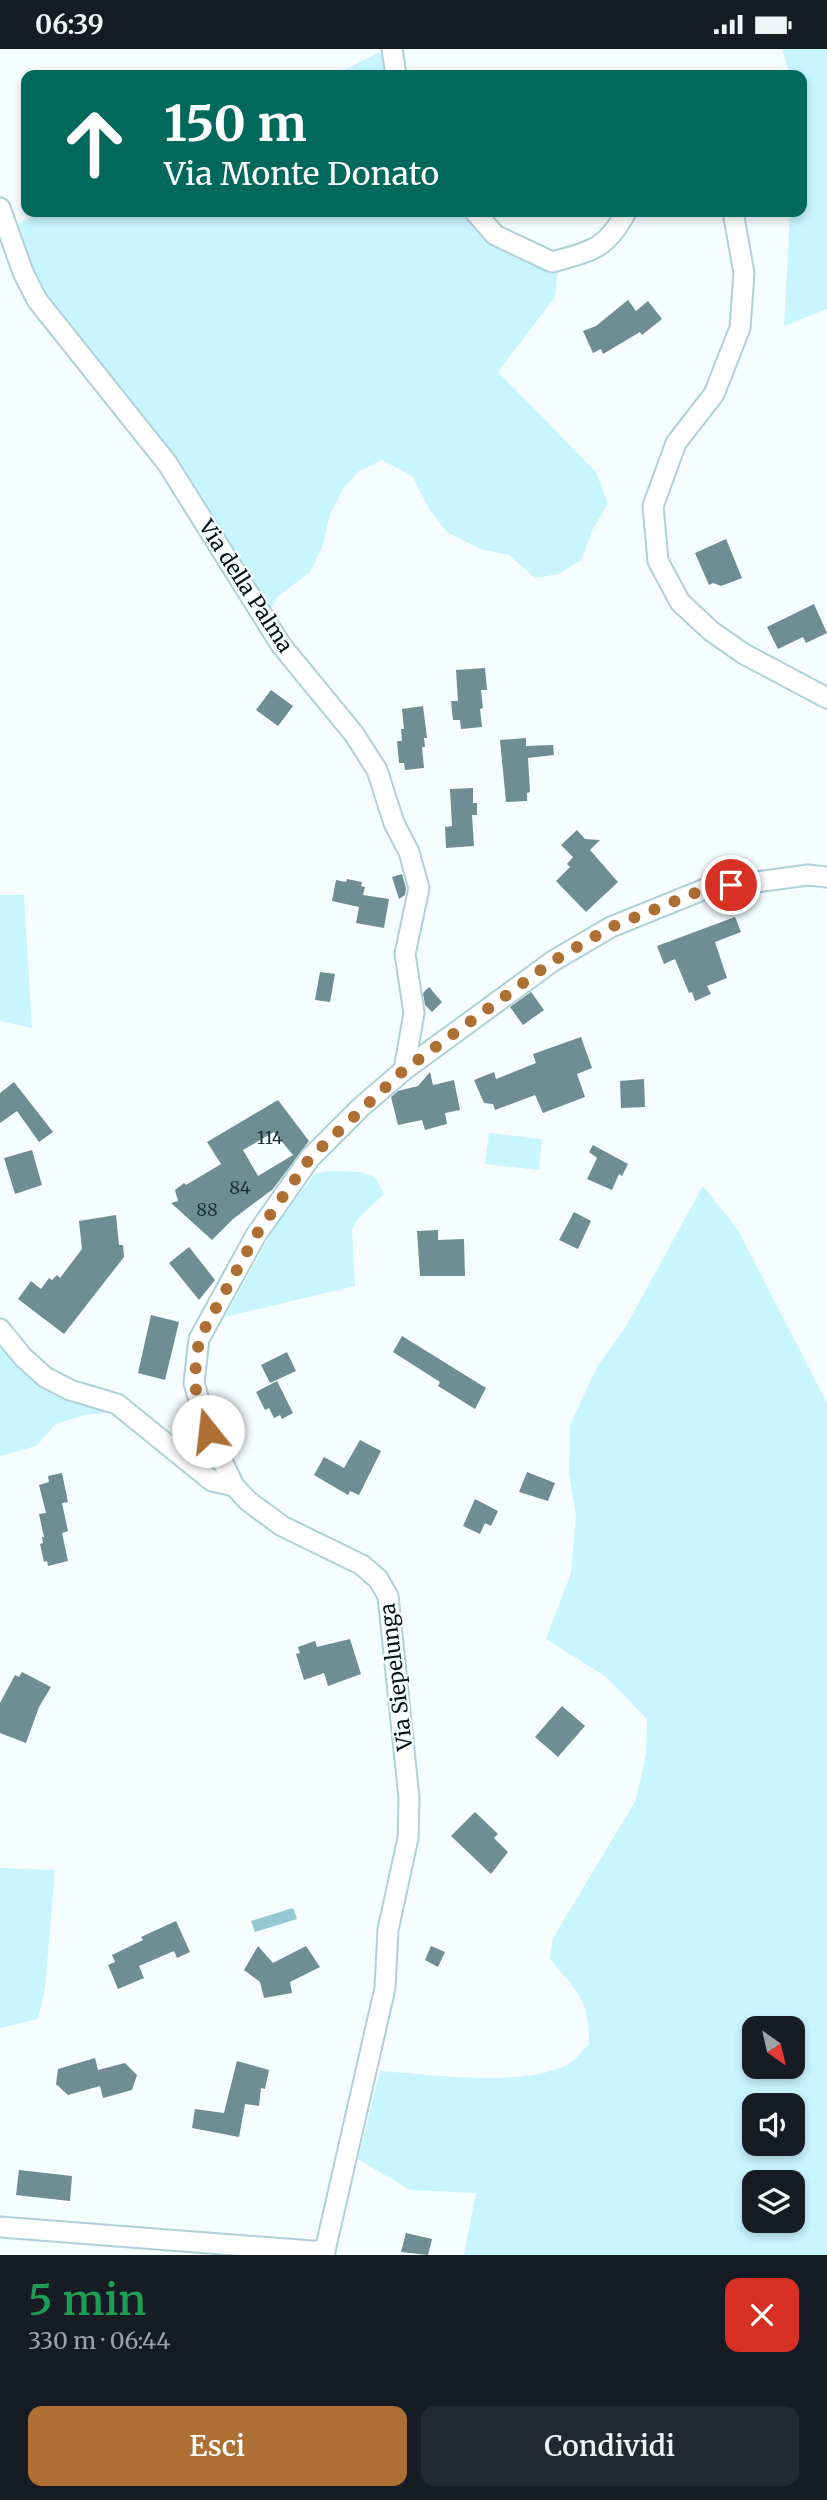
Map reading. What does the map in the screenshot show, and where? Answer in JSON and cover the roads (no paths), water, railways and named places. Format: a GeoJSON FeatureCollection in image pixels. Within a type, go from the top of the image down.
{"type":"FeatureCollection","features":[{"type":"Feature","properties":{"kind":"street"},"geometry":{"type":"LineString","coordinates":[[393,49],[395,70]]}},
{"type":"Feature","properties":{"kind":"street","name":"Via della Palma"},"geometry":{"type":"LineString","coordinates":[[0,208],[23,272],[37,300],[167,463],[281,645],[354,734],[377,770],[394,823],[409,852],[419,888],[405,954],[414,1013],[404,1070]]}},
{"type":"Feature","properties":{"kind":"street"},"geometry":{"type":"LineString","coordinates":[[479,217],[495,235],[552,262],[592,251],[614,235],[623,217]]}},
{"type":"Feature","properties":{"kind":"street"},"geometry":{"type":"LineString","coordinates":[[734,217],[744,273],[740,328],[715,394],[676,443],[653,506],[658,561],[680,602],[711,631],[744,655],[827,698]]}},
{"type":"Feature","properties":{"kind":"street","name":"Via Siepelunga"},"geometry":{"type":"LineString","coordinates":[[325,2254],[385,1988],[388,1930],[408,1838],[409,1798],[388,1597],[378,1579],[362,1565],[282,1526],[248,1501],[234,1486],[208,1431],[194,1383],[199,1339],[256,1235],[310,1158],[361,1107],[404,1070],[553,961],[611,927],[705,889],[808,875],[827,877]]}},
{"type":"Feature","properties":{"kind":"street"},"geometry":{"type":"LineString","coordinates":[[0,1329],[23,1357],[46,1377],[71,1390],[117,1404],[212,1481],[234,1486]]}},
{"type":"Feature","properties":{"kind":"street"},"geometry":{"type":"LineString","coordinates":[[0,2227],[325,2254]]}}]}
